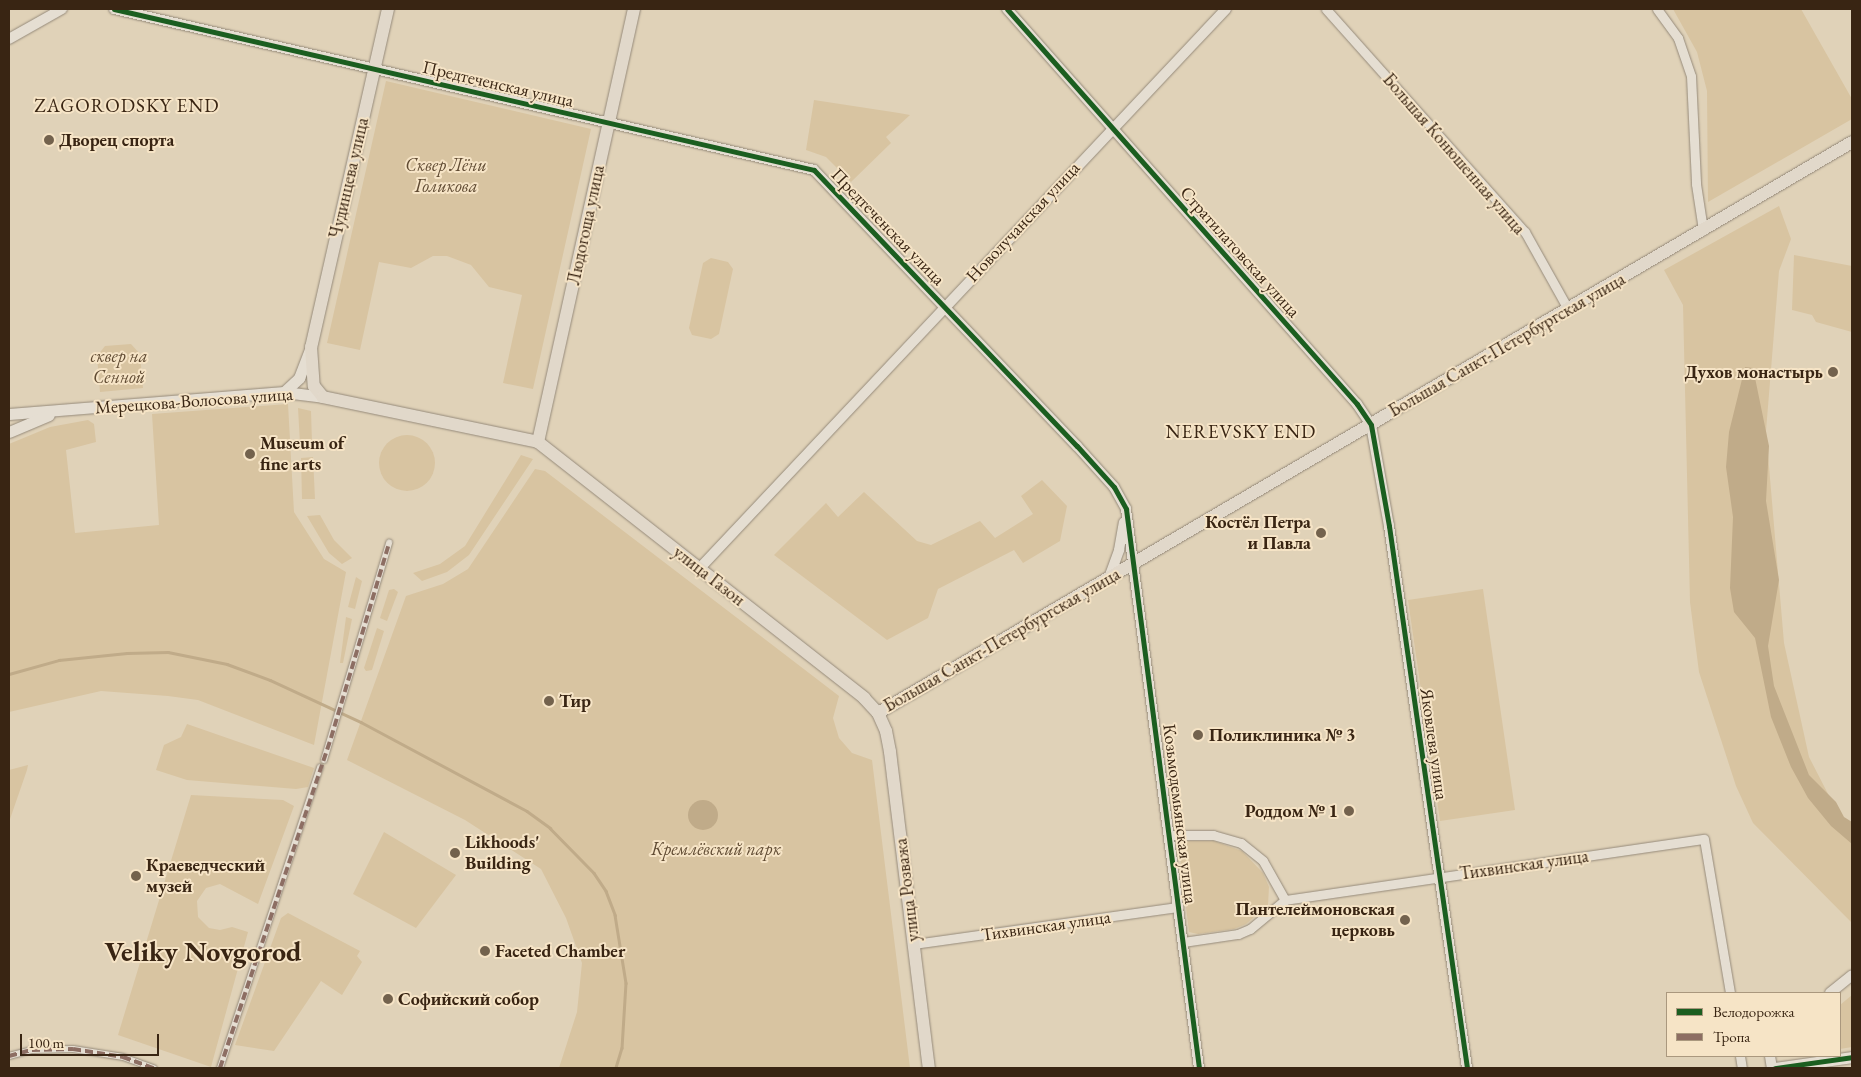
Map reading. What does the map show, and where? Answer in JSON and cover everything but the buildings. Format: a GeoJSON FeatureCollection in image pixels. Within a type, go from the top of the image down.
{"type":"FeatureCollection","features":[{"type":"Feature","properties":{"kind":"main road","name":"Чудинцева улица"},"geometry":{"type":"LineString","coordinates":[[284,392],[299,378],[311,347],[388,9]]}},
{"type":"Feature","properties":{"kind":"main road","name":"Людогоща улица"},"geometry":{"type":"LineString","coordinates":[[538,442],[634,9]]}},
{"type":"Feature","properties":{"kind":"main road","name":"Большая Санкт-Петербургская улица"},"geometry":{"type":"LineString","coordinates":[[878,713],[1852,142]]}},
{"type":"Feature","properties":{"kind":"main road","name":"Чудинцева улица"},"geometry":{"type":"LineString","coordinates":[[311,347],[312,380],[324,397]]}},
{"type":"Feature","properties":{"kind":"main road","name":"Мерецкова-Волосова улица"},"geometry":{"type":"LineString","coordinates":[[9,414],[284,392],[324,397]]}},
{"type":"Feature","properties":{"kind":"main road"},"geometry":{"type":"LineString","coordinates":[[324,397],[538,442]]}},
{"type":"Feature","properties":{"kind":"main road","name":"Мерецкова-Волосова улица"},"geometry":{"type":"LineString","coordinates":[[9,432],[65,410]]}},
{"type":"Feature","properties":{"kind":"main road","name":"улица Газон"},"geometry":{"type":"LineString","coordinates":[[538,442],[864,698],[878,713]]}},
{"type":"Feature","properties":{"kind":"main road","name":"улица Розважа"},"geometry":{"type":"LineString","coordinates":[[878,713],[886,731],[890,752],[929,1068]]}},
{"type":"Feature","properties":{"kind":"main road"},"geometry":{"type":"LineString","coordinates":[[1774,1068],[1852,1057]]}},
{"type":"Feature","properties":{"kind":"street"},"geometry":{"type":"LineString","coordinates":[[9,39],[62,9]]}},
{"type":"Feature","properties":{"kind":"street","name":"Предтеченская улица"},"geometry":{"type":"LineString","coordinates":[[114,9],[814,170],[1108,480],[1126,509],[1134,563]]}},
{"type":"Feature","properties":{"kind":"street","name":"Стратилатовская улица"},"geometry":{"type":"LineString","coordinates":[[1007,9],[1111,129],[1357,404],[1371,425]]}},
{"type":"Feature","properties":{"kind":"street","name":"Новолучанская улица"},"geometry":{"type":"LineString","coordinates":[[699,568],[1226,9]]}},
{"type":"Feature","properties":{"kind":"street","name":"Большая Конюшенная улица"},"geometry":{"type":"LineString","coordinates":[[1326,9],[1525,232],[1568,309]]}},
{"type":"Feature","properties":{"kind":"street"},"geometry":{"type":"LineString","coordinates":[[1657,9],[1678,38],[1691,76],[1696,184],[1703,230]]}},
{"type":"Feature","properties":{"kind":"street","name":"Яковлева улица"},"geometry":{"type":"LineString","coordinates":[[1371,425],[1389,526],[1467,1068]]}},
{"type":"Feature","properties":{"kind":"street"},"geometry":{"type":"LineString","coordinates":[[1109,578],[1119,550],[1126,509]]}},
{"type":"Feature","properties":{"kind":"street"},"geometry":{"type":"LineString","coordinates":[[324,760],[389,542]]}},
{"type":"Feature","properties":{"kind":"street","name":"Козьмодемьянская улица"},"geometry":{"type":"LineString","coordinates":[[1134,563],[1199,1068]]}},
{"type":"Feature","properties":{"kind":"street"},"geometry":{"type":"LineString","coordinates":[[220,1068],[320,767]]}},
{"type":"Feature","properties":{"kind":"street"},"geometry":{"type":"LineString","coordinates":[[1169,835],[1214,835],[1241,843],[1263,861],[1284,900],[1250,929],[1238,934],[1183,942]]}},
{"type":"Feature","properties":{"kind":"street","name":"Тихвинская улица"},"geometry":{"type":"LineString","coordinates":[[1284,900],[1704,839],[1730,992]]}},
{"type":"Feature","properties":{"kind":"street","name":"Тихвинская улица"},"geometry":{"type":"LineString","coordinates":[[914,944],[1178,907]]}},
{"type":"Feature","properties":{"kind":"street"},"geometry":{"type":"LineString","coordinates":[[1831,992],[1852,974]]}},
{"type":"Feature","properties":{"kind":"street"},"geometry":{"type":"LineString","coordinates":[[9,1056],[32,1050],[72,1049],[123,1058],[154,1068]]}},
{"type":"Feature","properties":{"kind":"green space"},"geometry":{"type":"Polygon","coordinates":[[[1673,9],[1801,9],[1852,99],[1852,119],[1708,202],[1707,91],[1697,52],[1673,9]]]}},
{"type":"Feature","properties":{"kind":"green space","name":"Сквер Лёни Голикова"},"geometry":{"type":"Polygon","coordinates":[[[386,81],[591,129],[533,389],[503,383],[522,295],[489,287],[471,265],[447,256],[433,256],[411,268],[379,262],[360,350],[327,343],[386,81]]]}},
{"type":"Feature","properties":{"kind":"green space"},"geometry":{"type":"Polygon","coordinates":[[[814,100],[910,115],[886,137],[891,143],[851,182],[826,157],[806,150],[814,100]]]}},
{"type":"Feature","properties":{"kind":"green space"},"geometry":{"type":"Polygon","coordinates":[[[1779,206],[1791,239],[1779,271],[1766,431],[1784,643],[1809,757],[1843,823],[1852,832],[1852,923],[1753,823],[1736,786],[1699,672],[1690,602],[1683,305],[1664,270],[1779,206]]]}},
{"type":"Feature","properties":{"kind":"green space"},"geometry":{"type":"Polygon","coordinates":[[[1794,255],[1852,266],[1852,332],[1816,322],[1812,315],[1792,310],[1794,255]]]}},
{"type":"Feature","properties":{"kind":"green space"},"geometry":{"type":"Polygon","coordinates":[[[711,258],[728,262],[733,269],[719,334],[711,339],[692,335],[689,328],[703,263],[711,258]]]}},
{"type":"Feature","properties":{"kind":"green space","name":"сквер на Сенной"},"geometry":{"type":"Polygon","coordinates":[[[131,344],[140,354],[143,388],[100,392],[97,356],[105,346],[131,344]]]}},
{"type":"Feature","properties":{"kind":"green space"},"geometry":{"type":"Polygon","coordinates":[[[288,404],[294,512],[324,559],[346,572],[314,745],[198,700],[168,696],[101,691],[9,712],[9,444],[50,427],[88,420],[94,424],[96,442],[66,450],[75,533],[159,525],[152,414],[288,404]]]}},
{"type":"Feature","properties":{"kind":"green space"},"geometry":{"type":"Polygon","coordinates":[[[298,408],[311,411],[312,443],[300,444],[298,408]]]}},
{"type":"Feature","properties":{"kind":"green space"},"geometry":{"type":"Polygon","coordinates":[[[402,435],[412,435],[427,443],[433,452],[435,463],[433,474],[427,483],[412,491],[402,491],[391,486],[384,479],[379,468],[379,458],[384,447],[391,440],[402,435]]]}},
{"type":"Feature","properties":{"kind":"green space"},"geometry":{"type":"Polygon","coordinates":[[[521,455],[533,459],[469,555],[447,572],[422,581],[413,573],[440,564],[465,546],[521,455]]]}},
{"type":"Feature","properties":{"kind":"green space"},"geometry":{"type":"Polygon","coordinates":[[[313,457],[315,499],[302,499],[301,458],[313,457]]]}},
{"type":"Feature","properties":{"kind":"green space","name":"Кремлёвский парк"},"geometry":{"type":"Polygon","coordinates":[[[535,469],[545,471],[839,696],[833,718],[839,738],[852,753],[872,760],[910,1068],[559,1068],[577,1012],[582,963],[566,918],[541,869],[465,820],[347,760],[406,596],[443,584],[468,569],[535,469]]]}},
{"type":"Feature","properties":{"kind":"green space"},"geometry":{"type":"Polygon","coordinates":[[[1042,480],[1067,506],[1060,541],[1023,563],[1014,550],[938,589],[928,618],[887,640],[774,555],[826,503],[838,517],[864,492],[917,541],[931,545],[980,521],[995,538],[1033,514],[1021,496],[1042,480]]]}},
{"type":"Feature","properties":{"kind":"green space"},"geometry":{"type":"Polygon","coordinates":[[[320,515],[334,540],[352,558],[342,564],[329,553],[307,516],[320,515]]]}},
{"type":"Feature","properties":{"kind":"green space"},"geometry":{"type":"Polygon","coordinates":[[[356,577],[362,581],[355,609],[348,607],[356,577]]]}},
{"type":"Feature","properties":{"kind":"green space"},"geometry":{"type":"Polygon","coordinates":[[[394,589],[398,592],[387,621],[380,618],[389,590],[394,589]]]}},
{"type":"Feature","properties":{"kind":"green space"},"geometry":{"type":"Polygon","coordinates":[[[1483,589],[1515,810],[1440,821],[1408,600],[1483,589]]]}},
{"type":"Feature","properties":{"kind":"green space"},"geometry":{"type":"Polygon","coordinates":[[[346,617],[352,619],[343,663],[340,663],[346,617]]]}},
{"type":"Feature","properties":{"kind":"green space"},"geometry":{"type":"Polygon","coordinates":[[[377,628],[384,631],[372,670],[366,671],[364,668],[377,628]]]}},
{"type":"Feature","properties":{"kind":"green space"},"geometry":{"type":"Polygon","coordinates":[[[187,724],[314,768],[308,787],[296,789],[187,780],[156,770],[164,745],[181,737],[187,724]]]}},
{"type":"Feature","properties":{"kind":"green space"},"geometry":{"type":"Polygon","coordinates":[[[28,765],[27,770],[9,822],[9,770],[28,765]]]}},
{"type":"Feature","properties":{"kind":"green space"},"geometry":{"type":"Polygon","coordinates":[[[191,795],[283,800],[294,806],[258,904],[220,884],[206,888],[197,901],[198,917],[209,928],[220,930],[232,927],[248,932],[211,1067],[118,1035],[191,795]]]}},
{"type":"Feature","properties":{"kind":"green space"},"geometry":{"type":"Polygon","coordinates":[[[384,832],[456,875],[416,928],[353,894],[384,832]]]}},
{"type":"Feature","properties":{"kind":"green space"},"geometry":{"type":"Polygon","coordinates":[[[1178,841],[1214,841],[1242,851],[1263,873],[1269,887],[1268,905],[1246,924],[1234,929],[1198,934],[1189,932],[1178,841]]]}},
{"type":"Feature","properties":{"kind":"green space"},"geometry":{"type":"Polygon","coordinates":[[[288,913],[360,951],[357,956],[362,962],[342,995],[321,981],[274,1051],[235,1045],[281,918],[288,913]]]}},
{"type":"Feature","properties":{"kind":"green space"},"geometry":{"type":"Polygon","coordinates":[[[1852,995],[1852,1047],[1841,1049],[1841,1004],[1852,995]]]}},
{"type":"Feature","properties":{"kind":"shaded area"},"geometry":{"type":"Polygon","coordinates":[[[1745,367],[1753,368],[1769,446],[1766,501],[1779,580],[1768,646],[1774,686],[1809,775],[1836,802],[1844,817],[1852,822],[1852,844],[1831,826],[1808,798],[1791,767],[1771,717],[1755,638],[1734,612],[1730,588],[1733,517],[1726,467],[1729,432],[1745,367]]]}},
{"type":"Feature","properties":{"kind":"shaded area"},"geometry":{"type":"Polygon","coordinates":[[[703,800],[714,804],[718,815],[714,826],[703,830],[692,826],[688,815],[692,804],[703,800]]]}},
{"type":"Feature","properties":{"kind":"waterway"},"geometry":{"type":"LineString","coordinates":[[9,674],[59,660],[127,653],[168,652],[227,664],[270,680],[361,722],[527,811],[550,828],[594,873],[606,891],[615,915],[626,983],[622,1048],[616,1068]]}},
{"type":"Feature","properties":{"kind":"marked path"},"geometry":{"type":"LineString","coordinates":[[220,1068],[331,738],[389,543]]}},
{"type":"Feature","properties":{"kind":"marked path"},"geometry":{"type":"LineString","coordinates":[[9,1056],[32,1050],[73,1049],[123,1057],[154,1068]]}},
{"type":"Feature","properties":{"kind":"cycle path"},"geometry":{"type":"LineString","coordinates":[[114,9],[814,170],[1077,446],[1114,487],[1126,509],[1199,1068]]}},
{"type":"Feature","properties":{"kind":"cycle path"},"geometry":{"type":"LineString","coordinates":[[1007,9],[1357,404],[1371,425],[1389,526],[1467,1068]]}},
{"type":"Feature","properties":{"kind":"cycle path"},"geometry":{"type":"LineString","coordinates":[[1775,1068],[1852,1057]]}},
{"type":"Feature","properties":{"kind":"place","name":"Дворец спорта"},"geometry":{"type":"Point","coordinates":[49,140]}},
{"type":"Feature","properties":{"kind":"place","name":"Духов монастырь"},"geometry":{"type":"Point","coordinates":[1833,372]}},
{"type":"Feature","properties":{"kind":"place","name":"Museum of fine arts"},"geometry":{"type":"Point","coordinates":[250,454]}},
{"type":"Feature","properties":{"kind":"place","name":"Костёл Петра и Павла"},"geometry":{"type":"Point","coordinates":[1321,533]}},
{"type":"Feature","properties":{"kind":"place","name":"Тир"},"geometry":{"type":"Point","coordinates":[549,701]}},
{"type":"Feature","properties":{"kind":"place","name":"Поликлиника № 3"},"geometry":{"type":"Point","coordinates":[1198,735]}},
{"type":"Feature","properties":{"kind":"place","name":"Роддом № 1"},"geometry":{"type":"Point","coordinates":[1349,811]}},
{"type":"Feature","properties":{"kind":"place","name":"Likhoods' Building"},"geometry":{"type":"Point","coordinates":[455,853]}},
{"type":"Feature","properties":{"kind":"place","name":"Краеведческий музей"},"geometry":{"type":"Point","coordinates":[136,876]}},
{"type":"Feature","properties":{"kind":"place","name":"Пантелеймоновская церковь"},"geometry":{"type":"Point","coordinates":[1405,920]}},
{"type":"Feature","properties":{"kind":"place","name":"Faceted Chamber"},"geometry":{"type":"Point","coordinates":[485,951]}},
{"type":"Feature","properties":{"kind":"place","name":"Софийский собор"},"geometry":{"type":"Point","coordinates":[388,999]}},
{"type":"Feature","properties":{"kind":"district","name":"ZAGORODSKY END"},"geometry":{"type":"Point","coordinates":[127,106]}},
{"type":"Feature","properties":{"kind":"district","name":"NEREVSKY END"},"geometry":{"type":"Point","coordinates":[1241,432]}},
{"type":"Feature","properties":{"kind":"district","name":"Veliky Novgorod"},"geometry":{"type":"Point","coordinates":[203,951]}}]}
